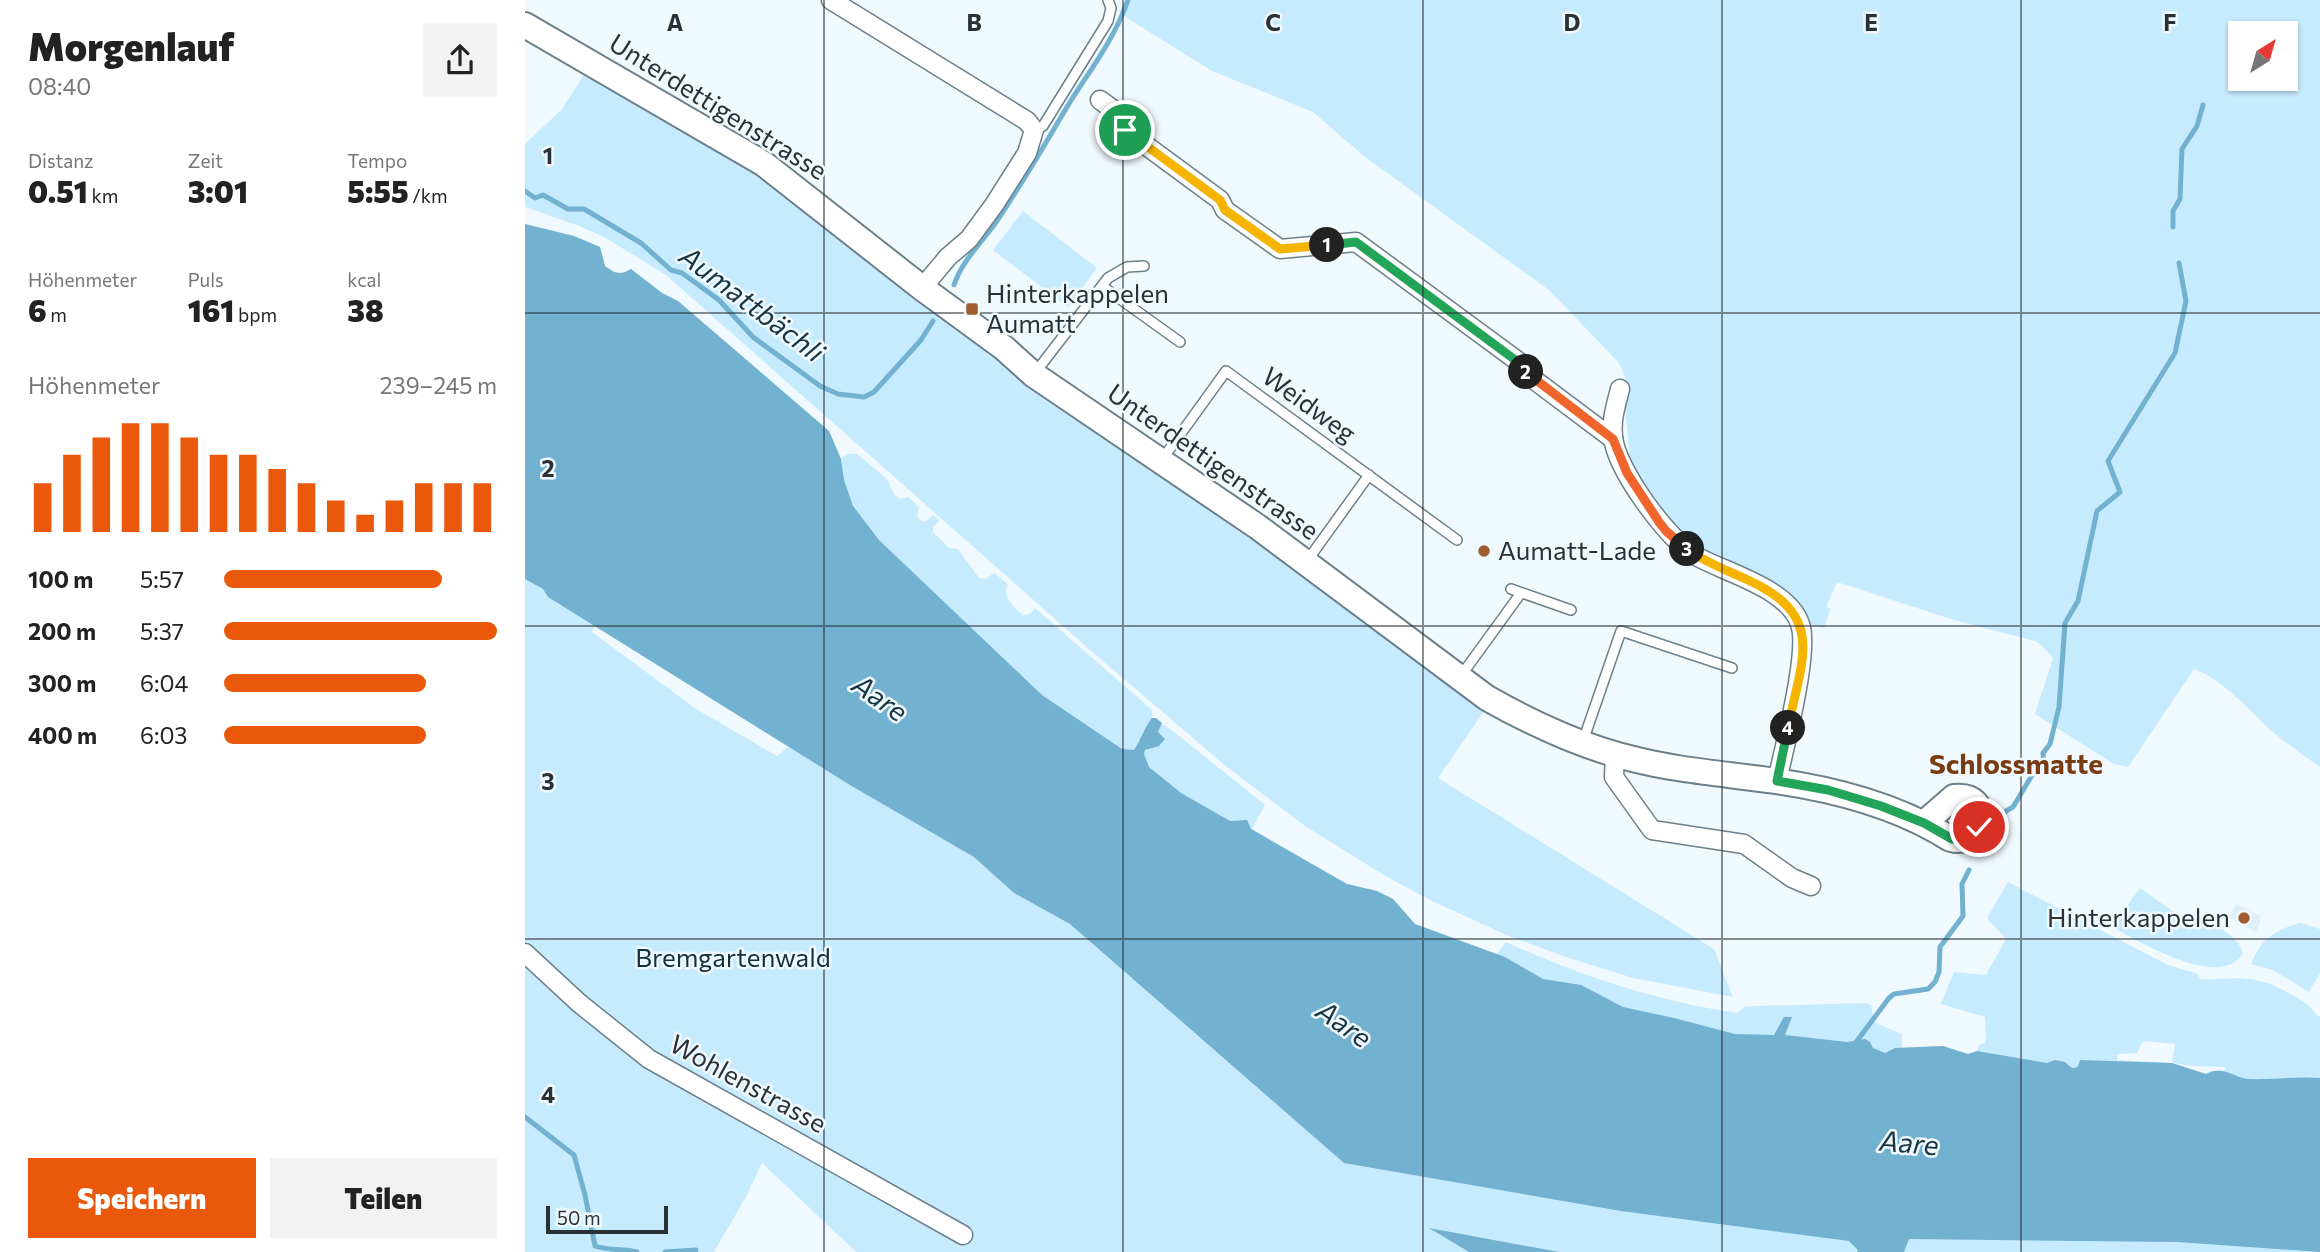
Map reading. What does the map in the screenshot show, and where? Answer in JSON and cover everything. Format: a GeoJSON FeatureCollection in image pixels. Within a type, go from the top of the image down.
{"type":"FeatureCollection","features":[{"type":"Feature","properties":{"kind":"street"},"geometry":{"type":"LineString","coordinates":[[831,0],[1027,121],[1034,130],[1027,153],[994,205],[969,239],[948,257],[922,288]]}},
{"type":"Feature","properties":{"kind":"street","name":"Unterdettigenstrasse"},"geometry":{"type":"LineString","coordinates":[[525,25],[764,164],[922,288],[975,326],[1034,375],[1306,562],[1487,698],[1526,720],[1615,754],[1659,765],[1828,790],[1924,823]]}},
{"type":"Feature","properties":{"kind":"street"},"geometry":{"type":"LineString","coordinates":[[1100,100],[1130,122],[1125,130],[1220,200],[1225,210],[1280,249],[1356,242],[1518,362],[1529,376],[1613,439]]}},
{"type":"Feature","properties":{"kind":"street"},"geometry":{"type":"LineString","coordinates":[[1620,389],[1612,421],[1613,439],[1627,473],[1666,531],[1695,555],[1773,594],[1792,610],[1801,625],[1802,656],[1777,781]]}},
{"type":"Feature","properties":{"kind":"street"},"geometry":{"type":"LineString","coordinates":[[1615,754],[1614,777],[1652,830],[1744,844],[1792,878],[1811,886]]}},
{"type":"Feature","properties":{"kind":"street","name":"Wohlenstrasse"},"geometry":{"type":"LineString","coordinates":[[525,953],[579,1003],[649,1059],[963,1234]]}},
{"type":"Feature","properties":{"kind":"lane"},"geometry":{"type":"LineString","coordinates":[[1034,130],[1043,126],[1108,20],[1111,8],[1108,0]]}},
{"type":"Feature","properties":{"kind":"lane"},"geometry":{"type":"LineString","coordinates":[[1034,375],[1108,278],[1121,269],[1144,266]]}},
{"type":"Feature","properties":{"kind":"lane"},"geometry":{"type":"LineString","coordinates":[[1102,286],[1180,342]]}},
{"type":"Feature","properties":{"kind":"lane","name":"Weidweg"},"geometry":{"type":"LineString","coordinates":[[1160,462],[1226,371],[1457,540]]}},
{"type":"Feature","properties":{"kind":"lane"},"geometry":{"type":"LineString","coordinates":[[1306,562],[1369,475]]}},
{"type":"Feature","properties":{"kind":"lane"},"geometry":{"type":"LineString","coordinates":[[1511,589],[1571,610]]}},
{"type":"Feature","properties":{"kind":"lane"},"geometry":{"type":"LineString","coordinates":[[1459,679],[1521,593]]}},
{"type":"Feature","properties":{"kind":"lane"},"geometry":{"type":"LineString","coordinates":[[1583,743],[1621,631],[1732,668]]}},
{"type":"Feature","properties":{"kind":"shaded area"},"geometry":{"type":"Polygon","coordinates":[[[2236,904],[2260,916],[2256,932],[2229,917],[2236,904]]]}},
{"type":"Feature","properties":{"kind":"green space"},"geometry":{"type":"Polygon","coordinates":[[[1125,0],[2320,0],[2320,767],[2280,738],[2229,690],[2194,669],[2128,767],[2114,764],[2035,714],[2053,658],[2038,642],[1951,619],[1837,582],[1826,607],[1831,609],[1824,628],[1810,624],[1799,607],[1700,552],[1677,536],[1636,477],[1630,458],[1624,397],[1629,386],[1619,363],[1549,290],[1365,157],[1313,112],[1212,71],[1119,13],[1125,0]]]}},
{"type":"Feature","properties":{"kind":"green space"},"geometry":{"type":"Polygon","coordinates":[[[587,70],[755,169],[1024,379],[1175,481],[1487,707],[1438,778],[1714,949],[1733,997],[1633,978],[1509,936],[1387,877],[1305,826],[1227,767],[1090,650],[666,275],[604,237],[525,207],[525,144],[562,109],[587,70]]]}},
{"type":"Feature","properties":{"kind":"green space"},"geometry":{"type":"Polygon","coordinates":[[[1023,211],[1097,268],[1068,307],[993,250],[1023,211]]]}},
{"type":"Feature","properties":{"kind":"green space","name":"Bremgartenwald"},"geometry":{"type":"Polygon","coordinates":[[[525,224],[574,236],[600,247],[605,266],[618,273],[631,269],[662,293],[678,301],[829,431],[841,459],[848,454],[857,454],[887,479],[894,494],[900,499],[908,497],[919,507],[917,515],[920,520],[925,522],[933,515],[939,520],[933,532],[949,548],[958,549],[979,578],[986,579],[994,573],[1008,584],[1007,597],[1019,612],[1023,615],[1030,614],[1035,608],[1152,710],[1152,718],[1168,727],[1265,805],[1252,829],[1347,884],[1377,891],[1393,899],[1415,924],[1496,955],[1506,942],[1619,986],[1707,1008],[1737,1013],[1744,1007],[1755,1006],[1866,1003],[1871,1005],[1874,1022],[1902,1034],[1902,1048],[1943,1046],[1968,1054],[1977,1051],[1980,1044],[1986,1043],[1985,1017],[1941,1004],[1954,972],[1986,975],[2006,939],[1987,918],[2008,882],[2168,965],[2198,974],[2200,979],[2241,978],[2268,983],[2299,999],[2320,1017],[2320,1252],[856,1252],[762,1163],[714,1252],[525,1252],[525,224]],[[595,625],[592,632],[696,709],[777,756],[788,747],[788,746],[595,625]],[[2143,1041],[2137,1053],[2117,1054],[2117,1060],[2172,1063],[2206,1074],[2225,1070],[2225,1067],[2192,1066],[2172,1062],[2175,1044],[2143,1041]]]}},
{"type":"Feature","properties":{"kind":"green space"},"geometry":{"type":"Polygon","coordinates":[[[2140,888],[2193,926],[2200,915],[2231,936],[2243,953],[2232,963],[2217,967],[2199,965],[2160,952],[2112,927],[2140,888]]]}},
{"type":"Feature","properties":{"kind":"green space"},"geometry":{"type":"Polygon","coordinates":[[[2300,923],[2320,929],[2320,973],[2309,992],[2273,970],[2251,964],[2269,937],[2300,923]]]}},
{"type":"Feature","properties":{"kind":"water","name":"Aare"},"geometry":{"type":"Polygon","coordinates":[[[525,224],[574,236],[600,247],[605,266],[617,273],[631,269],[662,293],[678,301],[829,431],[841,459],[844,480],[853,506],[879,540],[1042,695],[1122,749],[1134,750],[1152,718],[1162,723],[1158,732],[1165,739],[1159,746],[1145,750],[1144,754],[1149,767],[1181,793],[1230,821],[1247,820],[1251,829],[1347,884],[1377,891],[1393,899],[1415,924],[1505,957],[1543,979],[1581,985],[1623,1007],[1735,1034],[1774,1035],[1784,1017],[1792,1017],[1785,1035],[1847,1042],[1865,1039],[1873,1048],[1885,1053],[1895,1048],[1943,1046],[1968,1054],[1977,1051],[2047,1063],[2055,1060],[2074,1068],[2080,1060],[2172,1063],[2206,1074],[2222,1071],[2248,1079],[2320,1078],[2320,1252],[2177,1242],[1909,1239],[1904,1252],[1857,1252],[1849,1241],[1621,1211],[1344,1163],[1070,924],[1014,893],[974,857],[850,785],[548,597],[543,589],[525,579],[525,224]]]}},
{"type":"Feature","properties":{"kind":"water"},"geometry":{"type":"Polygon","coordinates":[[[1429,1228],[1559,1252],[1469,1252],[1429,1228]]]}},
{"type":"Feature","properties":{"kind":"waterway","name":"Aumattbächli"},"geometry":{"type":"LineString","coordinates":[[954,285],[968,258],[999,218],[1099,57],[1128,0]]}},
{"type":"Feature","properties":{"kind":"waterway"},"geometry":{"type":"LineString","coordinates":[[2173,227],[2173,211],[2180,199],[2182,149],[2197,126],[2203,105]]}},
{"type":"Feature","properties":{"kind":"waterway","name":"Aumattbächli"},"geometry":{"type":"LineString","coordinates":[[525,191],[535,198],[543,195],[568,209],[584,209],[641,243],[671,270],[682,273],[719,300],[753,337],[820,386],[838,394],[864,397],[874,392],[921,340],[933,321]]}},
{"type":"Feature","properties":{"kind":"waterway"},"geometry":{"type":"LineString","coordinates":[[1990,834],[2006,811],[2013,807],[2034,772],[2044,764],[2043,753],[2050,744],[2059,707],[2065,623],[2078,601],[2097,511],[2120,492],[2108,461],[2175,353],[2186,301],[2179,263]]}},
{"type":"Feature","properties":{"kind":"waterway"},"geometry":{"type":"LineString","coordinates":[[1854,1045],[1894,994],[1928,989],[1935,982],[1939,972],[1940,947],[1963,916],[1962,884],[1969,870]]}},
{"type":"Feature","properties":{"kind":"waterway"},"geometry":{"type":"LineString","coordinates":[[525,1117],[574,1155],[595,1246],[637,1252]]}},
{"type":"Feature","properties":{"kind":"waterway"},"geometry":{"type":"LineString","coordinates":[[665,1252],[696,1250]]}},
{"type":"Feature","properties":{"kind":"place","name":"Hinterkappelen Aumatt"},"geometry":{"type":"Point","coordinates":[972,309]}},
{"type":"Feature","properties":{"kind":"place","name":"Aumatt-Lade"},"geometry":{"type":"Point","coordinates":[1484,551]}},
{"type":"Feature","properties":{"kind":"place","name":"Hinterkappelen"},"geometry":{"type":"Point","coordinates":[2244,918]}},
{"type":"Feature","properties":{"kind":"district","name":"Schlossmatte"},"geometry":{"type":"Point","coordinates":[2016,764]}},
{"type":"Feature","properties":{"kind":"route"},"geometry":{"type":"LineString","coordinates":[[1125,130],[1220,200],[1225,210],[1280,249],[1356,242],[1518,362],[1529,376],[1613,439],[1627,473],[1659,522],[1674,539],[1695,555],[1759,585],[1786,604],[1801,625],[1803,638],[1802,656],[1777,781],[1828,790],[1881,806],[1924,823],[1952,839],[1966,837],[1979,827]]}}]}
